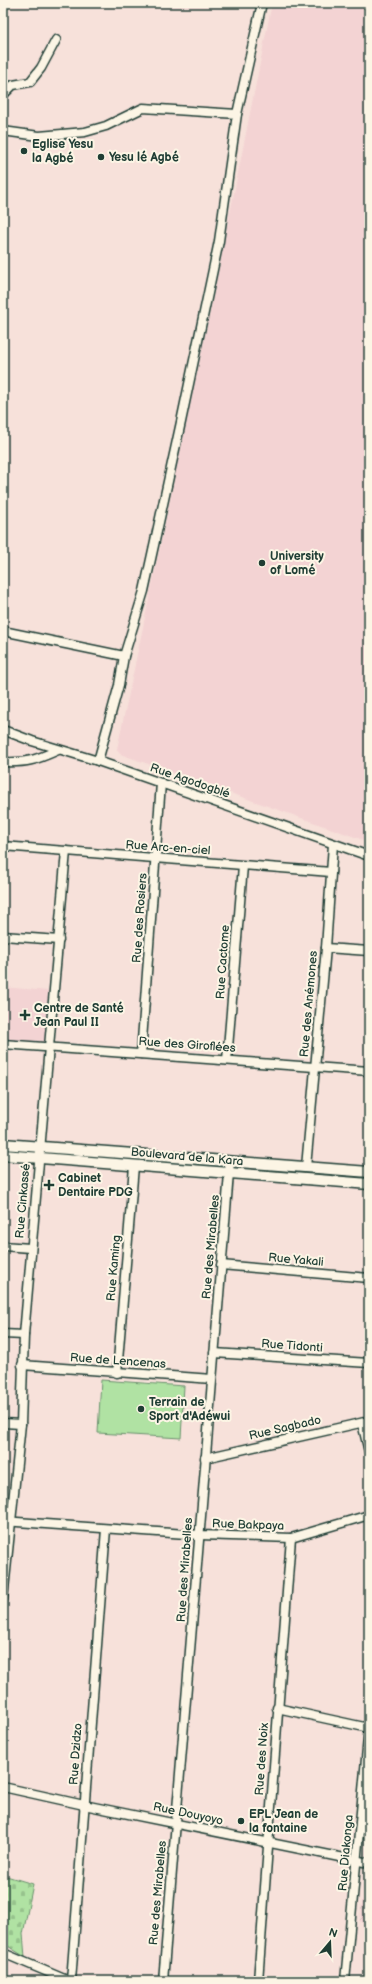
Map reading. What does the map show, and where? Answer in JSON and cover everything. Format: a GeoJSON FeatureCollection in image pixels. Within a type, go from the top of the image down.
{"type":"FeatureCollection","features":[{"type":"Feature","properties":{"kind":"main road","name":"Boulevard de la Kara"},"geometry":{"type":"LineString","coordinates":[[3,1144],[41,1144],[369,1172]]}},
{"type":"Feature","properties":{"kind":"main road","name":"Boulevard de la Kara"},"geometry":{"type":"LineString","coordinates":[[3,1154],[134,1166],[369,1184]]}},
{"type":"Feature","properties":{"kind":"street"},"geometry":{"type":"LineString","coordinates":[[98,761],[119,686],[124,656],[144,592],[219,241],[237,114],[262,3]]}},
{"type":"Feature","properties":{"kind":"street"},"geometry":{"type":"LineString","coordinates":[[3,95],[13,85],[30,82],[41,68],[56,40]]}},
{"type":"Feature","properties":{"kind":"street"},"geometry":{"type":"LineString","coordinates":[[3,131],[39,136],[85,132],[106,126],[143,108],[237,114]]}},
{"type":"Feature","properties":{"kind":"street"},"geometry":{"type":"LineString","coordinates":[[3,631],[124,656]]}},
{"type":"Feature","properties":{"kind":"street","name":"Rue Agodogblé"},"geometry":{"type":"LineString","coordinates":[[3,730],[58,750],[98,761],[369,856]]}},
{"type":"Feature","properties":{"kind":"street"},"geometry":{"type":"LineString","coordinates":[[3,762],[23,763],[38,759],[58,750]]}},
{"type":"Feature","properties":{"kind":"street","name":"Rue des Rosiers"},"geometry":{"type":"LineString","coordinates":[[141,1054],[161,783]]}},
{"type":"Feature","properties":{"kind":"street","name":"Rue des Anémones"},"geometry":{"type":"LineString","coordinates":[[306,1167],[326,948],[333,844]]}},
{"type":"Feature","properties":{"kind":"street","name":"Rue Arc-en-ciel"},"geometry":{"type":"LineString","coordinates":[[3,846],[156,860],[331,872]]}},
{"type":"Feature","properties":{"kind":"street","name":"Rue Cinkassé"},"geometry":{"type":"LineString","coordinates":[[3,1600],[6,1522],[21,1424],[22,1365],[30,1248],[38,1158],[41,1144],[66,851]]}},
{"type":"Feature","properties":{"kind":"street","name":"Rue Cactome"},"geometry":{"type":"LineString","coordinates":[[227,1060],[243,866]]}},
{"type":"Feature","properties":{"kind":"street"},"geometry":{"type":"LineString","coordinates":[[3,936],[59,940]]}},
{"type":"Feature","properties":{"kind":"street"},"geometry":{"type":"LineString","coordinates":[[326,948],[369,951]]}},
{"type":"Feature","properties":{"kind":"street","name":"Rue des Giroflées"},"geometry":{"type":"LineString","coordinates":[[3,1044],[369,1071]]}},
{"type":"Feature","properties":{"kind":"street","name":"Rue des Mirabelles"},"geometry":{"type":"LineString","coordinates":[[163,1981],[230,1161]]}},
{"type":"Feature","properties":{"kind":"street","name":"Rue Kaming"},"geometry":{"type":"LineString","coordinates":[[117,1373],[134,1166]]}},
{"type":"Feature","properties":{"kind":"street"},"geometry":{"type":"LineString","coordinates":[[3,1246],[30,1248]]}},
{"type":"Feature","properties":{"kind":"street","name":"Rue Yakali"},"geometry":{"type":"LineString","coordinates":[[221,1265],[369,1278]]}},
{"type":"Feature","properties":{"kind":"street"},"geometry":{"type":"LineString","coordinates":[[3,1334],[24,1335]]}},
{"type":"Feature","properties":{"kind":"street","name":"Rue Tidonti"},"geometry":{"type":"LineString","coordinates":[[214,1353],[369,1363]]}},
{"type":"Feature","properties":{"kind":"street","name":"Rue de Lencenas"},"geometry":{"type":"LineString","coordinates":[[22,1365],[212,1379]]}},
{"type":"Feature","properties":{"kind":"street"},"geometry":{"type":"LineString","coordinates":[[365,1422],[369,1452]]}},
{"type":"Feature","properties":{"kind":"street","name":"Rue Sagbado"},"geometry":{"type":"LineString","coordinates":[[206,1458],[365,1422]]}},
{"type":"Feature","properties":{"kind":"street"},"geometry":{"type":"LineString","coordinates":[[3,1423],[21,1424]]}},
{"type":"Feature","properties":{"kind":"street","name":"Rue Bakpaya"},"geometry":{"type":"LineString","coordinates":[[6,1522],[200,1536],[291,1538],[369,1515]]}},
{"type":"Feature","properties":{"kind":"street","name":"Rue Dzidzo"},"geometry":{"type":"LineString","coordinates":[[70,1981],[106,1529]]}},
{"type":"Feature","properties":{"kind":"street","name":"Rue des Noix"},"geometry":{"type":"LineString","coordinates":[[258,1981],[277,1708],[291,1538]]}},
{"type":"Feature","properties":{"kind":"street"},"geometry":{"type":"LineString","coordinates":[[277,1708],[369,1728]]}},
{"type":"Feature","properties":{"kind":"street","name":"Rue Diakonga"},"geometry":{"type":"LineString","coordinates":[[346,1981],[369,1728]]}},
{"type":"Feature","properties":{"kind":"street","name":"Rue Douyoyo"},"geometry":{"type":"LineString","coordinates":[[3,1787],[369,1863]]}},
{"type":"Feature","properties":{"kind":"street"},"geometry":{"type":"LineString","coordinates":[[3,1953],[70,1981]]}},
{"type":"Feature","properties":{"kind":"shaded area","name":"University of Lomé"},"geometry":{"type":"Polygon","coordinates":[[[272,3],[369,3],[369,842],[120,754],[117,749],[212,303],[272,3]]]}},
{"type":"Feature","properties":{"kind":"shaded area","name":"Centre de Santé Jean Paul II"},"geometry":{"type":"Polygon","coordinates":[[[3,987],[49,991],[46,1044],[3,1039],[3,987]]]}},
{"type":"Feature","properties":{"kind":"shaded area"},"geometry":{"type":"Polygon","coordinates":[[[362,1900],[369,1900],[369,1923],[360,1922],[362,1900]]]}},
{"type":"Feature","properties":{"kind":"green space","name":"Terrain de Sport d'Adéwui"},"geometry":{"type":"Polygon","coordinates":[[[101,1380],[184,1386],[181,1438],[98,1433],[101,1380]]]}},
{"type":"Feature","properties":{"kind":"green space"},"geometry":{"type":"Polygon","coordinates":[[[3,1875],[33,1884],[23,1934],[25,1957],[3,1943],[3,1875]]]}},
{"type":"Feature","properties":{"kind":"place","name":"Eglise Yesu la Agbé"},"geometry":{"type":"Point","coordinates":[24,151]}},
{"type":"Feature","properties":{"kind":"place","name":"Yesu lé Agbé"},"geometry":{"type":"Point","coordinates":[101,157]}},
{"type":"Feature","properties":{"kind":"place","name":"University of Lomé"},"geometry":{"type":"Point","coordinates":[262,563]}},
{"type":"Feature","properties":{"kind":"place","name":"Centre de Santé Jean Paul II"},"geometry":{"type":"Point","coordinates":[25,1015]}},
{"type":"Feature","properties":{"kind":"place","name":"Cabinet Dentaire PDG"},"geometry":{"type":"Point","coordinates":[49,1185]}},
{"type":"Feature","properties":{"kind":"place","name":"Terrain de Sport d'Adéwui"},"geometry":{"type":"Point","coordinates":[141,1409]}},
{"type":"Feature","properties":{"kind":"place","name":"EPL Jean de la fontaine"},"geometry":{"type":"Point","coordinates":[241,1821]}}]}
